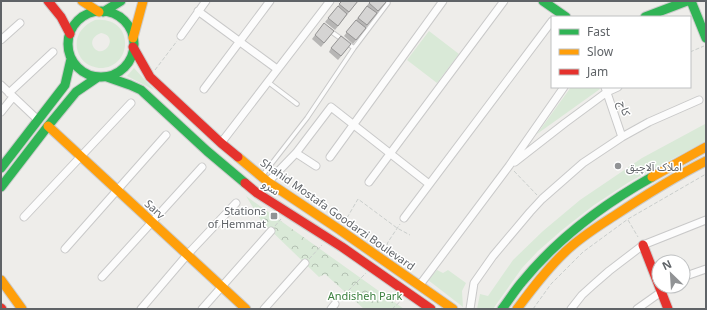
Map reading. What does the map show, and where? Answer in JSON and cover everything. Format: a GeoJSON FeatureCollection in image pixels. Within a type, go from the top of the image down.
{"type":"FeatureCollection","features":[{"type":"Feature","properties":{"kind":"main road"},"geometry":{"type":"LineString","coordinates":[[48,1],[61,17],[70,34]]}},
{"type":"Feature","properties":{"kind":"main road"},"geometry":{"type":"LineString","coordinates":[[82,1],[101,12]]}},
{"type":"Feature","properties":{"kind":"main road"},"geometry":{"type":"LineString","coordinates":[[101,12],[121,1]]}},
{"type":"Feature","properties":{"kind":"main road"},"geometry":{"type":"LineString","coordinates":[[1,187],[76,92],[103,77],[115,74],[128,63],[132,55],[133,42],[143,1]]}},
{"type":"Feature","properties":{"kind":"main road"},"geometry":{"type":"LineString","coordinates":[[544,1],[560,15]]}},
{"type":"Feature","properties":{"kind":"main road"},"geometry":{"type":"LineString","coordinates":[[648,16],[687,1]]}},
{"type":"Feature","properties":{"kind":"main road"},"geometry":{"type":"LineString","coordinates":[[691,1],[706,38]]}},
{"type":"Feature","properties":{"kind":"main road"},"geometry":{"type":"LineString","coordinates":[[103,77],[82,72],[71,59],[68,51],[68,42],[73,27],[78,21],[91,13],[111,13],[126,23],[130,30],[133,42]]}},
{"type":"Feature","properties":{"kind":"main road","name":"Shahid Mostafa Goodarzi Boulevard"},"geometry":{"type":"LineString","coordinates":[[133,42],[150,77],[221,143],[264,180],[340,230],[453,309]]}},
{"type":"Feature","properties":{"kind":"main road"},"geometry":{"type":"LineString","coordinates":[[1,168],[65,85],[71,59]]}},
{"type":"Feature","properties":{"kind":"main road","name":"سرو"},"geometry":{"type":"LineString","coordinates":[[103,77],[141,90],[207,151],[257,193],[329,238],[430,309]]}},
{"type":"Feature","properties":{"kind":"main road","name":"Sarv"},"geometry":{"type":"LineString","coordinates":[[48,126],[246,309]]}},
{"type":"Feature","properties":{"kind":"main road"},"geometry":{"type":"LineString","coordinates":[[502,309],[528,274],[549,251],[584,222],[625,193],[675,163],[706,147]]}},
{"type":"Feature","properties":{"kind":"main road"},"geometry":{"type":"LineString","coordinates":[[517,309],[538,281],[558,259],[590,232],[631,204],[682,173],[706,161]]}},
{"type":"Feature","properties":{"kind":"main road"},"geometry":{"type":"LineString","coordinates":[[643,245],[651,265]]}},
{"type":"Feature","properties":{"kind":"main road"},"geometry":{"type":"LineString","coordinates":[[1,280],[22,309]]}},
{"type":"Feature","properties":{"kind":"main road"},"geometry":{"type":"LineString","coordinates":[[663,294],[668,309]]}},
{"type":"Feature","properties":{"kind":"street"},"geometry":{"type":"LineString","coordinates":[[180,36],[206,1]]}},
{"type":"Feature","properties":{"kind":"street"},"geometry":{"type":"LineString","coordinates":[[204,88],[270,1]]}},
{"type":"Feature","properties":{"kind":"street"},"geometry":{"type":"LineString","coordinates":[[221,143],[330,1]]}},
{"type":"Feature","properties":{"kind":"street"},"geometry":{"type":"LineString","coordinates":[[330,157],[443,1]]}},
{"type":"Feature","properties":{"kind":"street"},"geometry":{"type":"LineString","coordinates":[[369,182],[504,1]]}},
{"type":"Feature","properties":{"kind":"street"},"geometry":{"type":"LineString","coordinates":[[198,11],[277,69]]}},
{"type":"Feature","properties":{"kind":"street"},"geometry":{"type":"LineString","coordinates":[[404,218],[551,22]]}},
{"type":"Feature","properties":{"kind":"street"},"geometry":{"type":"LineString","coordinates":[[1,40],[20,23]]}},
{"type":"Feature","properties":{"kind":"street"},"geometry":{"type":"LineString","coordinates":[[1,112],[11,95],[53,52]]}},
{"type":"Feature","properties":{"kind":"street"},"geometry":{"type":"LineString","coordinates":[[1,85],[38,120]]}},
{"type":"Feature","properties":{"kind":"street"},"geometry":{"type":"LineString","coordinates":[[419,286],[509,166],[563,88]]}},
{"type":"Feature","properties":{"kind":"street"},"geometry":{"type":"LineString","coordinates":[[509,166],[606,90]]}},
{"type":"Feature","properties":{"kind":"street","name":"کاج"},"geometry":{"type":"LineString","coordinates":[[606,90],[622,137]]}},
{"type":"Feature","properties":{"kind":"street"},"geometry":{"type":"LineString","coordinates":[[470,309],[474,284],[493,256],[542,200],[583,163],[622,137],[649,122],[699,100]]}},
{"type":"Feature","properties":{"kind":"street"},"geometry":{"type":"LineString","coordinates":[[24,217],[131,103]]}},
{"type":"Feature","properties":{"kind":"street"},"geometry":{"type":"LineString","coordinates":[[264,180],[296,153],[331,107],[429,184]]}},
{"type":"Feature","properties":{"kind":"street"},"geometry":{"type":"LineString","coordinates":[[65,249],[166,135]]}},
{"type":"Feature","properties":{"kind":"street"},"geometry":{"type":"LineString","coordinates":[[296,153],[316,166]]}},
{"type":"Feature","properties":{"kind":"street"},"geometry":{"type":"LineString","coordinates":[[102,277],[202,167]]}},
{"type":"Feature","properties":{"kind":"street"},"geometry":{"type":"LineString","coordinates":[[141,309],[187,255],[236,203]]}},
{"type":"Feature","properties":{"kind":"street"},"geometry":{"type":"LineString","coordinates":[[570,309],[593,285],[643,245],[706,220]]}},
{"type":"Feature","properties":{"kind":"street"},"geometry":{"type":"LineString","coordinates":[[202,309],[271,231]]}},
{"type":"Feature","properties":{"kind":"street"},"geometry":{"type":"LineString","coordinates":[[264,309],[305,263]]}},
{"type":"Feature","properties":{"kind":"street"},"geometry":{"type":"LineString","coordinates":[[691,274],[706,269]]}},
{"type":"Feature","properties":{"kind":"street"},"geometry":{"type":"LineString","coordinates":[[637,309],[653,294]]}},
{"type":"Feature","properties":{"kind":"lane"},"geometry":{"type":"LineString","coordinates":[[264,180],[354,48],[388,3],[386,1]]}},
{"type":"Feature","properties":{"kind":"lane"},"geometry":{"type":"LineString","coordinates":[[324,25],[354,48]]}},
{"type":"Feature","properties":{"kind":"lane"},"geometry":{"type":"LineString","coordinates":[[268,82],[297,104]]}},
{"type":"Feature","properties":{"kind":"path"},"geometry":{"type":"LineString","coordinates":[[150,77],[180,36]]}},
{"type":"Feature","properties":{"kind":"path"},"geometry":{"type":"LineString","coordinates":[[691,52],[706,45]]}},
{"type":"Feature","properties":{"kind":"path"},"geometry":{"type":"LineString","coordinates":[[509,166],[542,200]]}},
{"type":"Feature","properties":{"kind":"path"},"geometry":{"type":"LineString","coordinates":[[533,309],[551,284],[583,252],[628,219],[706,174]]}},
{"type":"Feature","properties":{"kind":"path"},"geometry":{"type":"LineString","coordinates":[[340,230],[358,198],[397,228],[410,235]]}},
{"type":"Feature","properties":{"kind":"path"},"geometry":{"type":"LineString","coordinates":[[271,231],[287,212]]}},
{"type":"Feature","properties":{"kind":"path"},"geometry":{"type":"LineString","coordinates":[[383,260],[388,242],[404,218]]}},
{"type":"Feature","properties":{"kind":"path"},"geometry":{"type":"LineString","coordinates":[[628,219],[643,245]]}},
{"type":"Feature","properties":{"kind":"path"},"geometry":{"type":"LineString","coordinates":[[305,263],[329,238]]}},
{"type":"Feature","properties":{"kind":"path"},"geometry":{"type":"LineString","coordinates":[[333,306],[372,268]]}},
{"type":"Feature","properties":{"kind":"path"},"geometry":{"type":"LineString","coordinates":[[392,309],[409,293]]}},
{"type":"Feature","properties":{"kind":"green space"},"geometry":{"type":"Polygon","coordinates":[[[95,20],[108,21],[118,26],[123,34],[125,43],[123,52],[118,60],[110,66],[99,68],[91,66],[81,58],[78,52],[78,36],[89,23],[95,20]],[[101,33],[93,39],[92,43],[94,48],[98,51],[106,49],[110,42],[107,35],[101,33]]]}},
{"type":"Feature","properties":{"kind":"green space"},"geometry":{"type":"Polygon","coordinates":[[[429,31],[459,54],[437,83],[407,60],[429,31]]]}},
{"type":"Feature","properties":{"kind":"green space"},"geometry":{"type":"Polygon","coordinates":[[[134,68],[154,90],[127,76],[134,68]]]}},
{"type":"Feature","properties":{"kind":"green space"},"geometry":{"type":"Polygon","coordinates":[[[570,88],[600,88],[600,89],[537,134],[570,88]]]}},
{"type":"Feature","properties":{"kind":"green space"},"geometry":{"type":"Polygon","coordinates":[[[705,124],[706,141],[629,182],[594,205],[538,251],[522,268],[493,309],[477,309],[480,294],[488,296],[513,260],[543,231],[580,200],[642,158],[705,124]]]}},
{"type":"Feature","properties":{"kind":"green space","name":"Andisheh Park"},"geometry":{"type":"Polygon","coordinates":[[[246,196],[404,309],[364,309],[325,274],[319,277],[262,222],[246,196]]]}},
{"type":"Feature","properties":{"kind":"green space"},"geometry":{"type":"Polygon","coordinates":[[[437,270],[443,273],[448,270],[466,283],[462,291],[463,307],[428,280],[437,270]]]}},
{"type":"Feature","properties":{"kind":"building"},"geometry":{"type":"Polygon","coordinates":[[[342,1],[358,1],[349,12],[339,4],[342,1]]]}},
{"type":"Feature","properties":{"kind":"building"},"geometry":{"type":"Polygon","coordinates":[[[371,1],[387,1],[378,11],[369,3],[371,1]]]}},
{"type":"Feature","properties":{"kind":"building"},"geometry":{"type":"Polygon","coordinates":[[[338,6],[347,14],[338,26],[328,18],[338,6]]]}},
{"type":"Feature","properties":{"kind":"building"},"geometry":{"type":"Polygon","coordinates":[[[367,6],[377,13],[367,25],[358,18],[367,6]]]}},
{"type":"Feature","properties":{"kind":"building"},"geometry":{"type":"Polygon","coordinates":[[[356,20],[366,28],[356,40],[346,32],[356,20]]]}},
{"type":"Feature","properties":{"kind":"building"},"geometry":{"type":"Polygon","coordinates":[[[324,23],[334,31],[324,43],[315,35],[324,23]]]}},
{"type":"Feature","properties":{"kind":"building"},"geometry":{"type":"Polygon","coordinates":[[[341,36],[351,44],[341,56],[331,48],[341,36]]]}},
{"type":"Feature","properties":{"kind":"traffic: fast"},"geometry":{"type":"LineString","coordinates":[[103,12],[121,1]]}},
{"type":"Feature","properties":{"kind":"traffic: fast"},"geometry":{"type":"LineString","coordinates":[[543,1],[565,16]]}},
{"type":"Feature","properties":{"kind":"traffic: fast"},"geometry":{"type":"LineString","coordinates":[[648,16],[687,1]]}},
{"type":"Feature","properties":{"kind":"traffic: fast"},"geometry":{"type":"LineString","coordinates":[[691,1],[706,38]]}},
{"type":"Feature","properties":{"kind":"traffic: fast"},"geometry":{"type":"LineString","coordinates":[[101,11],[113,14],[124,21],[131,32],[134,44],[131,56],[124,67],[113,74],[101,77],[89,74],[78,67],[71,56],[68,44],[71,32],[78,21],[89,14],[101,11]]}},
{"type":"Feature","properties":{"kind":"traffic: fast"},"geometry":{"type":"LineString","coordinates":[[1,168],[65,85],[71,59]]}},
{"type":"Feature","properties":{"kind":"traffic: fast"},"geometry":{"type":"LineString","coordinates":[[1,187],[76,92],[98,77]]}},
{"type":"Feature","properties":{"kind":"traffic: fast"},"geometry":{"type":"LineString","coordinates":[[107,77],[141,90],[207,151],[245,183]]}},
{"type":"Feature","properties":{"kind":"traffic: fast"},"geometry":{"type":"LineString","coordinates":[[502,309],[519,285],[550,251],[599,211],[652,177]]}},
{"type":"Feature","properties":{"kind":"traffic: slow"},"geometry":{"type":"LineString","coordinates":[[82,1],[99,12]]}},
{"type":"Feature","properties":{"kind":"traffic: slow"},"geometry":{"type":"LineString","coordinates":[[133,38],[143,1]]}},
{"type":"Feature","properties":{"kind":"traffic: slow"},"geometry":{"type":"LineString","coordinates":[[48,126],[246,309]]}},
{"type":"Feature","properties":{"kind":"traffic: slow"},"geometry":{"type":"LineString","coordinates":[[652,177],[706,147]]}},
{"type":"Feature","properties":{"kind":"traffic: slow"},"geometry":{"type":"LineString","coordinates":[[238,157],[268,182],[453,309]]}},
{"type":"Feature","properties":{"kind":"traffic: slow"},"geometry":{"type":"LineString","coordinates":[[517,309],[551,266],[576,242],[648,194],[706,161]]}},
{"type":"Feature","properties":{"kind":"traffic: slow"},"geometry":{"type":"LineString","coordinates":[[1,280],[22,309]]}},
{"type":"Feature","properties":{"kind":"traffic: jam"},"geometry":{"type":"LineString","coordinates":[[48,1],[61,17],[70,34]]}},
{"type":"Feature","properties":{"kind":"traffic: jam"},"geometry":{"type":"LineString","coordinates":[[133,47],[150,77],[238,157]]}},
{"type":"Feature","properties":{"kind":"traffic: jam"},"geometry":{"type":"LineString","coordinates":[[245,183],[257,193],[342,247],[431,309]]}},
{"type":"Feature","properties":{"kind":"traffic: jam"},"geometry":{"type":"LineString","coordinates":[[643,245],[668,309]]}},
{"type":"Feature","properties":{"kind":"place","name":"املاک آلاچیق"},"geometry":{"type":"Point","coordinates":[618,166]}},
{"type":"Feature","properties":{"kind":"place","name":"Stations of Hemmat"},"geometry":{"type":"Point","coordinates":[274,216]}}]}
